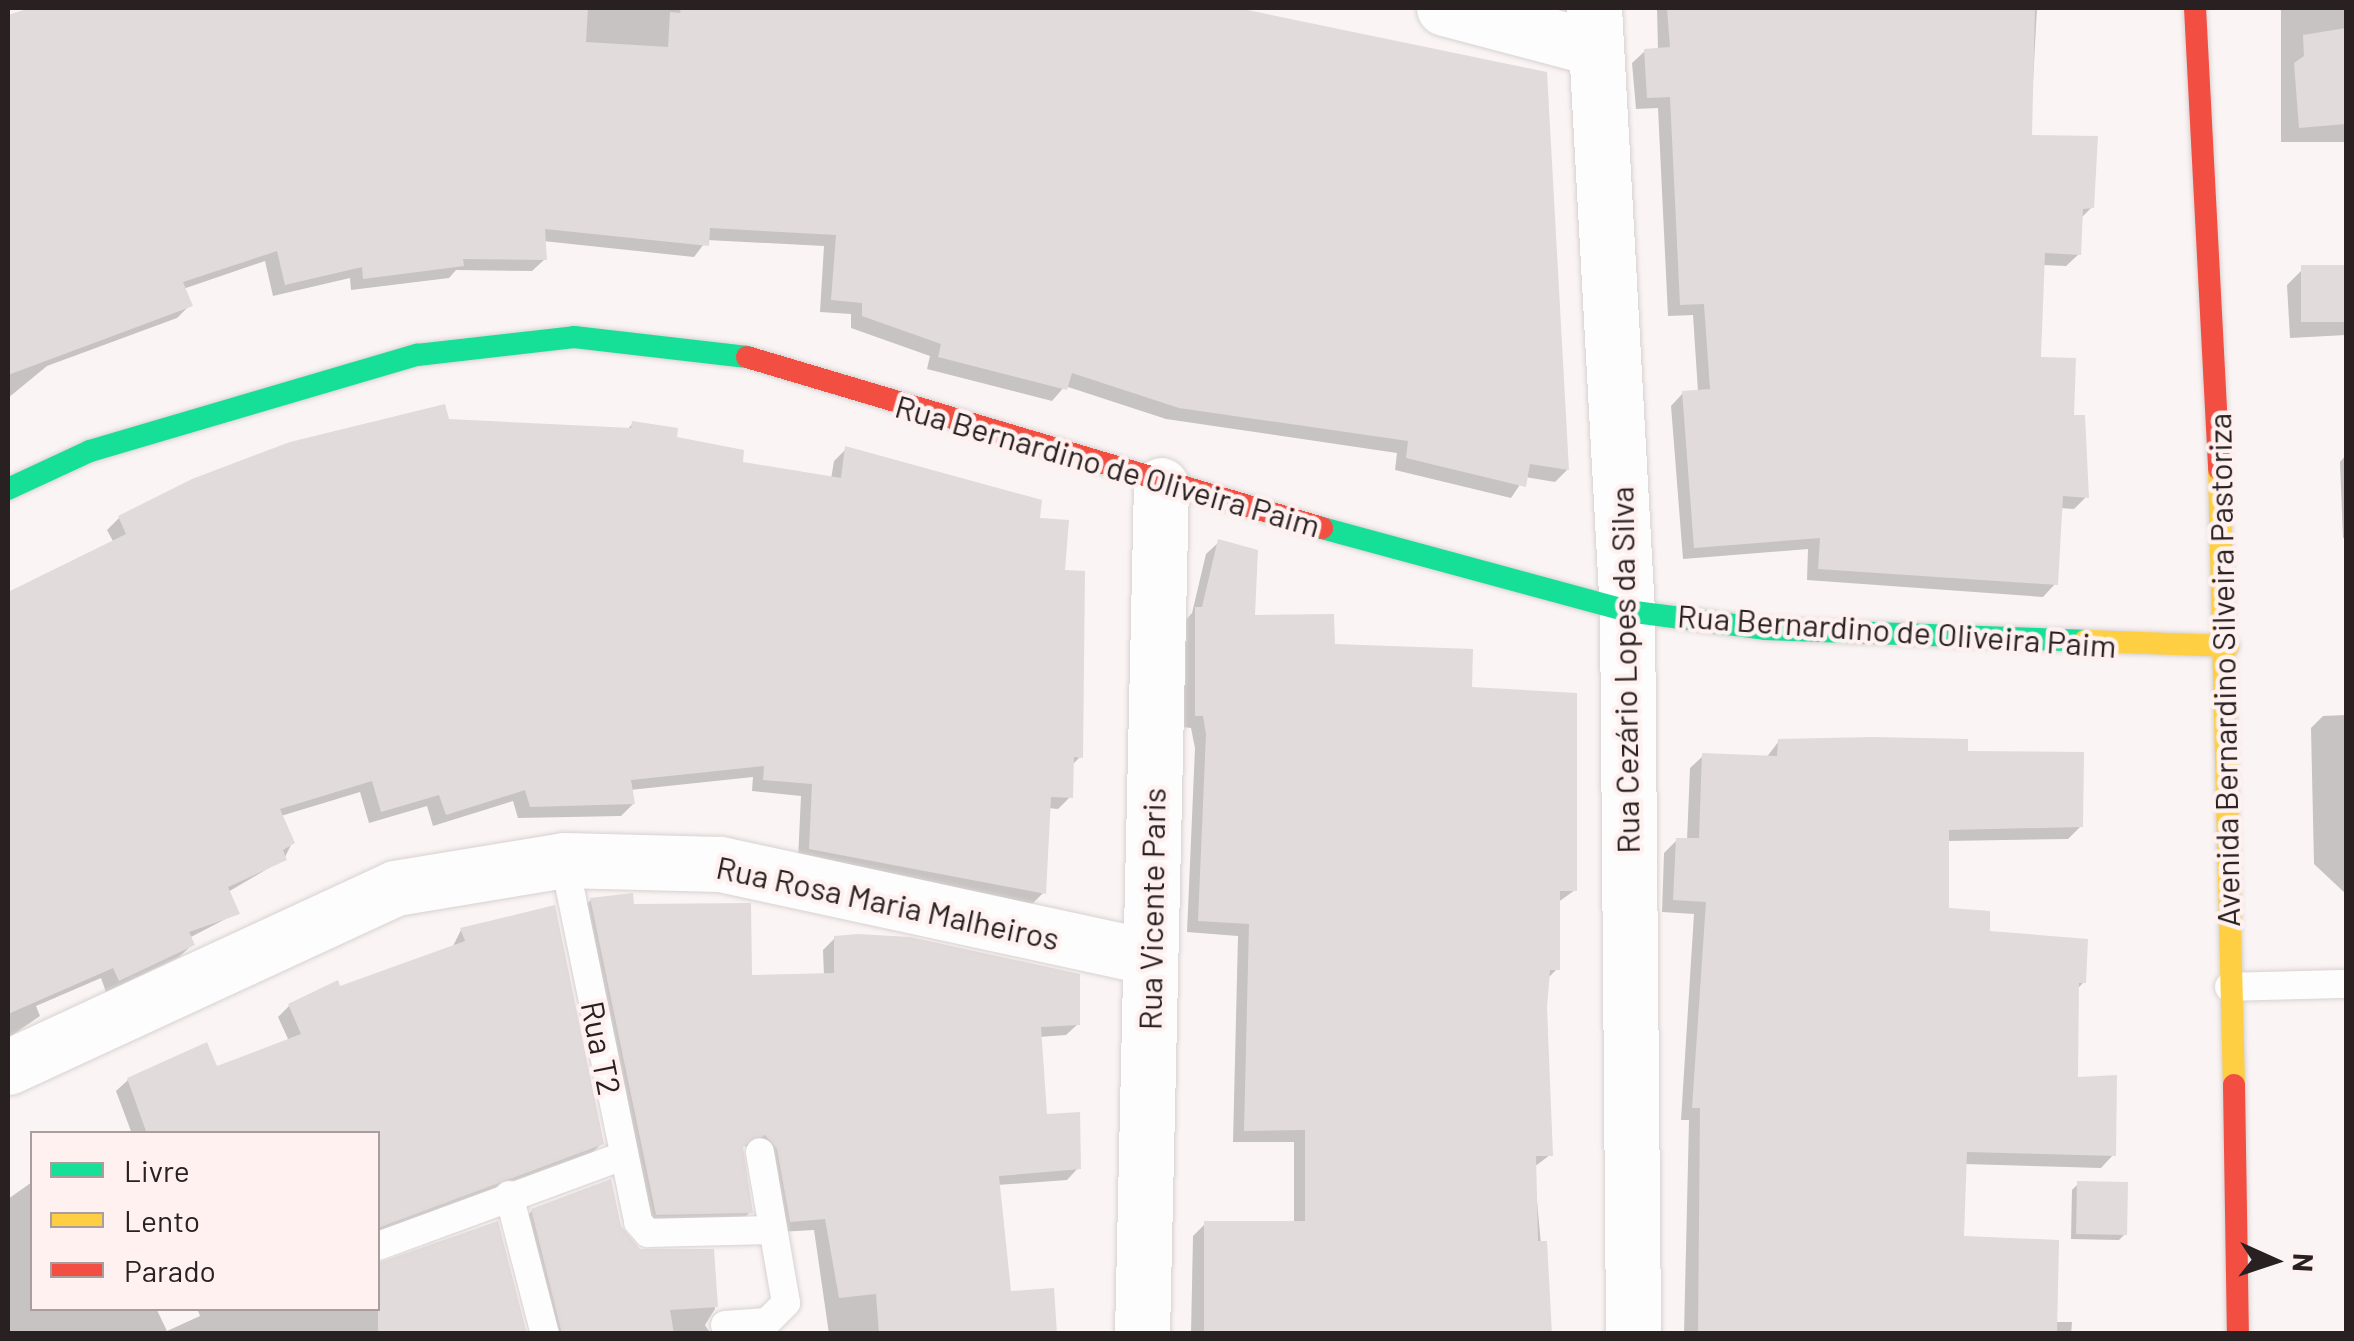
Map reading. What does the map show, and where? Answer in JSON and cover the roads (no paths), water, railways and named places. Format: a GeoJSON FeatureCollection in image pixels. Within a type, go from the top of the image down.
{"type":"FeatureCollection","features":[{"type":"Feature","properties":{"kind":"street"},"geometry":{"type":"LineString","coordinates":[[1444,8],[1594,28]]}},
{"type":"Feature","properties":{"kind":"street","name":"Avenida Bernardino Silveira Pastoriza"},"geometry":{"type":"LineString","coordinates":[[2195,8],[2228,646],[2238,1334]]}},
{"type":"Feature","properties":{"kind":"street","name":"Rua Cezário Lopes da Silva"},"geometry":{"type":"LineString","coordinates":[[1594,28],[1627,611],[1633,1334]]}},
{"type":"Feature","properties":{"kind":"street","name":"Rua Bernardino de Oliveira Paim"},"geometry":{"type":"LineString","coordinates":[[8,489],[90,451],[416,356],[574,337],[732,352],[1161,485],[1627,611],[1765,628],[2228,646]]}},
{"type":"Feature","properties":{"kind":"street","name":"Rua Vicente Paris"},"geometry":{"type":"LineString","coordinates":[[1142,1334],[1161,485]]}},
{"type":"Feature","properties":{"kind":"street","name":"Rua Rosa Maria Malheiros"},"geometry":{"type":"LineString","coordinates":[[8,1067],[395,888],[564,860],[720,864],[1149,958]]}},
{"type":"Feature","properties":{"kind":"lane","name":"Rua T2"},"geometry":{"type":"LineString","coordinates":[[564,860],[638,1222],[648,1233],[769,1230]]}},
{"type":"Feature","properties":{"kind":"lane"},"geometry":{"type":"LineString","coordinates":[[2230,987],[2346,984]]}},
{"type":"Feature","properties":{"kind":"lane"},"geometry":{"type":"LineString","coordinates":[[725,1325],[781,1316],[786,1304],[769,1230],[760,1152]]}},
{"type":"Feature","properties":{"kind":"lane"},"geometry":{"type":"LineString","coordinates":[[380,1245],[623,1156]]}},
{"type":"Feature","properties":{"kind":"lane"},"geometry":{"type":"LineString","coordinates":[[509,1195],[545,1334]]}}]}
